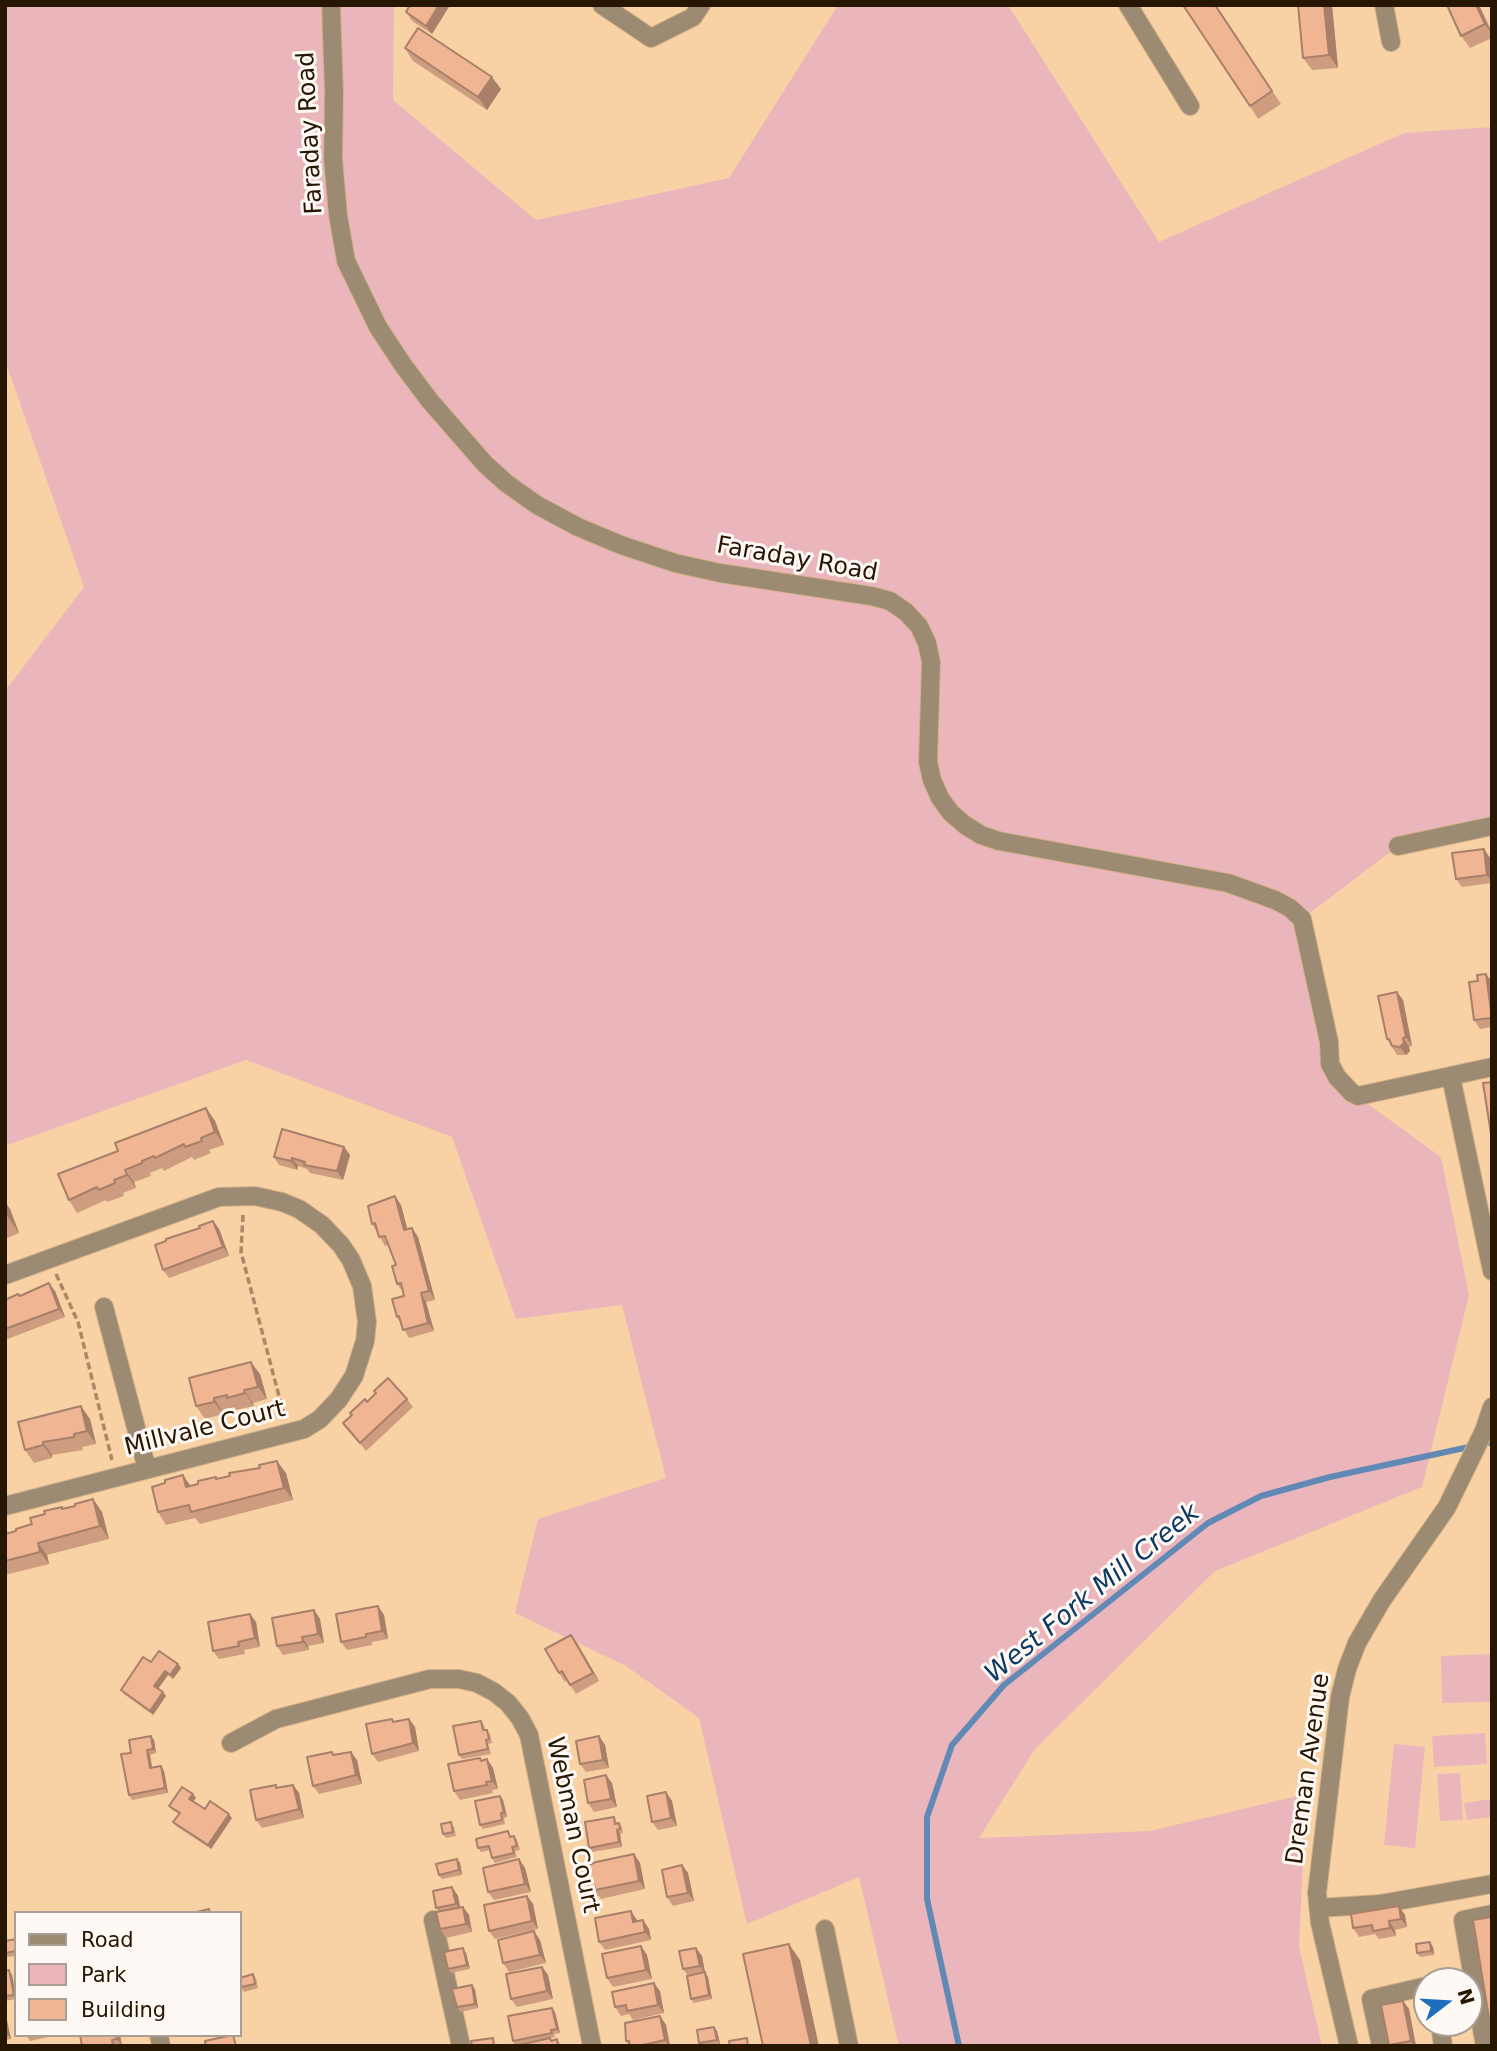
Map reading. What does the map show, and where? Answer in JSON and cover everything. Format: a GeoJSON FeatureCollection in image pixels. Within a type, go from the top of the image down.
{"type":"FeatureCollection","features":[{"type":"Feature","properties":{"kind":"street","name":"Faraday Road"},"geometry":{"type":"LineString","coordinates":[[331,5],[333,158],[338,215],[346,261],[378,327],[403,365],[430,401],[485,464],[537,505],[578,527],[621,545],[675,563],[720,573],[890,601],[906,612],[919,626],[928,643],[931,662],[928,762],[940,798],[951,813],[973,830],[999,841],[1228,883],[1275,900],[1302,919],[1329,1042],[1330,1063],[1347,1089],[1358,1096],[1451,1077]]}},
{"type":"Feature","properties":{"kind":"street"},"geometry":{"type":"LineString","coordinates":[[602,5],[651,38],[693,17],[701,5]]}},
{"type":"Feature","properties":{"kind":"street"},"geometry":{"type":"LineString","coordinates":[[1128,5],[1190,106]]}},
{"type":"Feature","properties":{"kind":"street"},"geometry":{"type":"LineString","coordinates":[[1384,5],[1391,42]]}},
{"type":"Feature","properties":{"kind":"street"},"geometry":{"type":"LineString","coordinates":[[1398,846],[1492,825]]}},
{"type":"Feature","properties":{"kind":"street"},"geometry":{"type":"LineString","coordinates":[[1492,1067],[1451,1077],[1492,1271]]}},
{"type":"Feature","properties":{"kind":"street","name":"Millvale Court"},"geometry":{"type":"LineString","coordinates":[[5,1275],[219,1197],[255,1196],[299,1209],[322,1225],[351,1260],[366,1304],[365,1341],[354,1376],[339,1399],[320,1419],[304,1429],[5,1506]]}},
{"type":"Feature","properties":{"kind":"street"},"geometry":{"type":"LineString","coordinates":[[104,1307],[147,1469]]}},
{"type":"Feature","properties":{"kind":"street","name":"Dreman Avenue"},"geometry":{"type":"LineString","coordinates":[[1349,2046],[1317,1893],[1340,1697],[1357,1643],[1382,1600],[1447,1507],[1484,1431],[1492,1407]]}},
{"type":"Feature","properties":{"kind":"street","name":"Webman Court"},"geometry":{"type":"LineString","coordinates":[[230,1743],[276,1719],[430,1679],[458,1679],[477,1683],[508,1703],[529,1735],[592,2046]]}},
{"type":"Feature","properties":{"kind":"street"},"geometry":{"type":"LineString","coordinates":[[1319,1908],[1380,1903],[1492,1884]]}},
{"type":"Feature","properties":{"kind":"street"},"geometry":{"type":"LineString","coordinates":[[1486,2018],[1478,1955],[1463,1920],[1492,1914]]}},
{"type":"Feature","properties":{"kind":"street"},"geometry":{"type":"LineString","coordinates":[[433,1920],[461,2046]]}},
{"type":"Feature","properties":{"kind":"street"},"geometry":{"type":"LineString","coordinates":[[825,1929],[849,2046]]}},
{"type":"Feature","properties":{"kind":"street"},"geometry":{"type":"LineString","coordinates":[[1340,2005],[1413,1989]]}},
{"type":"Feature","properties":{"kind":"street"},"geometry":{"type":"LineString","coordinates":[[1370,1999],[1381,2046]]}},
{"type":"Feature","properties":{"kind":"street"},"geometry":{"type":"LineString","coordinates":[[1390,2046],[1384,2011],[1391,2006],[1413,2001]]}},
{"type":"Feature","properties":{"kind":"path"},"geometry":{"type":"LineString","coordinates":[[244,1196],[241,1252],[289,1433]]}},
{"type":"Feature","properties":{"kind":"path"},"geometry":{"type":"LineString","coordinates":[[49,1259],[78,1322],[116,1477]]}},
{"type":"Feature","properties":{"kind":"green space"},"geometry":{"type":"Polygon","coordinates":[[[5,5],[394,5],[393,100],[536,220],[729,178],[838,5],[1008,5],[1159,242],[1404,133],[1492,127],[1492,826],[1398,846],[1302,919],[1329,1042],[1347,1089],[1441,1157],[1469,1295],[1422,1487],[1215,1571],[1035,1749],[979,1838],[1150,1831],[1306,1794],[1299,1947],[1322,2046],[899,2046],[859,1877],[747,1924],[699,1718],[626,1666],[515,1613],[538,1519],[666,1478],[622,1305],[516,1319],[452,1137],[246,1060],[5,1146],[5,691],[84,587],[5,360],[5,5]]]}},
{"type":"Feature","properties":{"kind":"green space"},"geometry":{"type":"Polygon","coordinates":[[[1490,1654],[1491,1702],[1442,1703],[1441,1656],[1490,1654]]]}},
{"type":"Feature","properties":{"kind":"green space"},"geometry":{"type":"Polygon","coordinates":[[[1485,1733],[1487,1764],[1434,1767],[1432,1736],[1485,1733]]]}},
{"type":"Feature","properties":{"kind":"green space"},"geometry":{"type":"Polygon","coordinates":[[[1394,1744],[1425,1747],[1415,1848],[1384,1845],[1394,1744]]]}},
{"type":"Feature","properties":{"kind":"green space"},"geometry":{"type":"Polygon","coordinates":[[[1460,1773],[1463,1820],[1440,1821],[1437,1774],[1460,1773]]]}},
{"type":"Feature","properties":{"kind":"green space"},"geometry":{"type":"Polygon","coordinates":[[[1492,1799],[1492,1817],[1467,1820],[1464,1803],[1492,1799]]]}},
{"type":"Feature","properties":{"kind":"building"},"geometry":{"type":"Polygon","coordinates":[[[410,5],[439,5],[426,26],[406,12],[410,5]]]}},
{"type":"Feature","properties":{"kind":"building"},"geometry":{"type":"Polygon","coordinates":[[[1183,5],[1215,5],[1272,91],[1250,106],[1183,5]]]}},
{"type":"Feature","properties":{"kind":"building"},"geometry":{"type":"Polygon","coordinates":[[[1298,5],[1324,5],[1329,55],[1303,58],[1298,5]]]}},
{"type":"Feature","properties":{"kind":"building"},"geometry":{"type":"Polygon","coordinates":[[[1447,5],[1476,5],[1485,24],[1461,36],[1447,5]]]}},
{"type":"Feature","properties":{"kind":"building"},"geometry":{"type":"Polygon","coordinates":[[[418,28],[492,77],[478,97],[405,48],[418,28]]]}},
{"type":"Feature","properties":{"kind":"building"},"geometry":{"type":"Polygon","coordinates":[[[1484,849],[1487,875],[1456,879],[1452,853],[1484,849]]]}},
{"type":"Feature","properties":{"kind":"building"},"geometry":{"type":"Polygon","coordinates":[[[1486,974],[1492,1018],[1474,1020],[1469,982],[1478,981],[1477,975],[1486,974]]]}},
{"type":"Feature","properties":{"kind":"building"},"geometry":{"type":"Polygon","coordinates":[[[1397,992],[1406,1037],[1400,1047],[1392,1046],[1387,1039],[1378,996],[1397,992]]]}},
{"type":"Feature","properties":{"kind":"building"},"geometry":{"type":"Polygon","coordinates":[[[1492,1082],[1492,1134],[1491,1134],[1483,1083],[1492,1082]]]}},
{"type":"Feature","properties":{"kind":"building"},"geometry":{"type":"Polygon","coordinates":[[[206,1108],[215,1132],[201,1138],[202,1141],[185,1147],[184,1144],[142,1161],[125,1170],[127,1175],[114,1180],[115,1183],[99,1190],[97,1187],[69,1200],[58,1174],[118,1151],[115,1143],[206,1108]]]}},
{"type":"Feature","properties":{"kind":"building"},"geometry":{"type":"Polygon","coordinates":[[[282,1129],[344,1147],[337,1171],[304,1165],[305,1162],[292,1158],[291,1161],[274,1157],[282,1129]]]}},
{"type":"Feature","properties":{"kind":"building"},"geometry":{"type":"Polygon","coordinates":[[[395,1196],[404,1230],[412,1228],[429,1291],[421,1293],[428,1323],[403,1330],[392,1299],[404,1296],[392,1266],[396,1265],[385,1236],[379,1237],[375,1223],[372,1224],[368,1206],[395,1196]]]}},
{"type":"Feature","properties":{"kind":"building"},"geometry":{"type":"Polygon","coordinates":[[[213,1221],[223,1247],[163,1270],[155,1245],[213,1221]]]}},
{"type":"Feature","properties":{"kind":"building"},"geometry":{"type":"Polygon","coordinates":[[[49,1283],[59,1309],[5,1329],[5,1300],[49,1283]]]}},
{"type":"Feature","properties":{"kind":"building"},"geometry":{"type":"Polygon","coordinates":[[[251,1362],[258,1387],[227,1398],[227,1395],[214,1398],[214,1402],[196,1406],[189,1378],[251,1362]]]}},
{"type":"Feature","properties":{"kind":"building"},"geometry":{"type":"Polygon","coordinates":[[[388,1378],[407,1399],[360,1443],[343,1423],[365,1399],[367,1402],[376,1393],[374,1391],[388,1378]]]}},
{"type":"Feature","properties":{"kind":"building"},"geometry":{"type":"Polygon","coordinates":[[[81,1406],[87,1431],[74,1434],[74,1437],[43,1442],[43,1445],[25,1450],[18,1422],[81,1406]]]}},
{"type":"Feature","properties":{"kind":"building"},"geometry":{"type":"Polygon","coordinates":[[[277,1461],[284,1488],[191,1512],[189,1505],[158,1512],[152,1487],[165,1483],[165,1480],[183,1475],[186,1487],[198,1484],[198,1481],[230,1476],[229,1473],[260,1468],[259,1465],[277,1461]]]}},
{"type":"Feature","properties":{"kind":"building"},"geometry":{"type":"Polygon","coordinates":[[[93,1499],[100,1526],[38,1543],[40,1552],[5,1561],[5,1534],[32,1524],[30,1518],[45,1514],[44,1511],[75,1506],[93,1499]]]}},
{"type":"Feature","properties":{"kind":"building"},"geometry":{"type":"Polygon","coordinates":[[[378,1606],[382,1631],[341,1642],[336,1614],[378,1606]]]}},
{"type":"Feature","properties":{"kind":"building"},"geometry":{"type":"Polygon","coordinates":[[[314,1610],[318,1634],[302,1637],[303,1642],[277,1646],[272,1618],[314,1610]]]}},
{"type":"Feature","properties":{"kind":"building"},"geometry":{"type":"Polygon","coordinates":[[[250,1614],[255,1638],[238,1642],[239,1646],[213,1651],[208,1622],[250,1614]]]}},
{"type":"Feature","properties":{"kind":"building"},"geometry":{"type":"Polygon","coordinates":[[[571,1635],[593,1673],[570,1685],[562,1671],[559,1673],[545,1649],[571,1635]]]}},
{"type":"Feature","properties":{"kind":"building"},"geometry":{"type":"Polygon","coordinates":[[[159,1651],[178,1664],[170,1675],[165,1671],[154,1686],[163,1692],[150,1711],[121,1690],[143,1657],[151,1662],[159,1651]]]}},
{"type":"Feature","properties":{"kind":"building"},"geometry":{"type":"Polygon","coordinates":[[[392,1719],[393,1722],[409,1719],[413,1743],[372,1754],[366,1724],[392,1719]]]}},
{"type":"Feature","properties":{"kind":"building"},"geometry":{"type":"Polygon","coordinates":[[[481,1721],[483,1730],[487,1730],[488,1749],[459,1755],[453,1726],[481,1721]]]}},
{"type":"Feature","properties":{"kind":"building"},"geometry":{"type":"Polygon","coordinates":[[[151,1736],[153,1749],[147,1750],[150,1768],[161,1766],[165,1788],[129,1795],[121,1754],[131,1753],[129,1740],[151,1736]]]}},
{"type":"Feature","properties":{"kind":"building"},"geometry":{"type":"Polygon","coordinates":[[[599,1736],[603,1760],[580,1764],[576,1741],[599,1736]]]}},
{"type":"Feature","properties":{"kind":"building"},"geometry":{"type":"Polygon","coordinates":[[[332,1752],[333,1755],[351,1752],[356,1775],[313,1786],[307,1757],[332,1752]]]}},
{"type":"Feature","properties":{"kind":"building"},"geometry":{"type":"Polygon","coordinates":[[[480,1758],[481,1761],[487,1759],[492,1781],[486,1782],[487,1785],[454,1791],[448,1764],[480,1758]]]}},
{"type":"Feature","properties":{"kind":"building"},"geometry":{"type":"Polygon","coordinates":[[[606,1775],[611,1799],[588,1803],[584,1780],[606,1775]]]}},
{"type":"Feature","properties":{"kind":"building"},"geometry":{"type":"Polygon","coordinates":[[[276,1785],[276,1788],[293,1785],[299,1809],[256,1820],[250,1790],[276,1785]]]}},
{"type":"Feature","properties":{"kind":"building"},"geometry":{"type":"Polygon","coordinates":[[[182,1787],[193,1794],[189,1799],[205,1809],[210,1801],[229,1814],[208,1845],[173,1822],[180,1813],[169,1806],[182,1787]]]}},
{"type":"Feature","properties":{"kind":"building"},"geometry":{"type":"Polygon","coordinates":[[[666,1792],[671,1818],[652,1822],[647,1796],[666,1792]]]}},
{"type":"Feature","properties":{"kind":"building"},"geometry":{"type":"Polygon","coordinates":[[[500,1796],[504,1813],[501,1813],[502,1820],[480,1825],[475,1801],[500,1796]]]}},
{"type":"Feature","properties":{"kind":"building"},"geometry":{"type":"Polygon","coordinates":[[[614,1817],[615,1824],[619,1823],[619,1842],[589,1848],[585,1822],[614,1817]]]}},
{"type":"Feature","properties":{"kind":"building"},"geometry":{"type":"Polygon","coordinates":[[[451,1822],[453,1832],[443,1834],[441,1824],[451,1822]]]}},
{"type":"Feature","properties":{"kind":"building"},"geometry":{"type":"Polygon","coordinates":[[[508,1831],[510,1837],[514,1836],[517,1846],[512,1847],[514,1853],[492,1858],[489,1846],[478,1848],[476,1839],[508,1831]]]}},
{"type":"Feature","properties":{"kind":"building"},"geometry":{"type":"Polygon","coordinates":[[[634,1854],[639,1881],[589,1889],[584,1867],[634,1854]]]}},
{"type":"Feature","properties":{"kind":"building"},"geometry":{"type":"Polygon","coordinates":[[[457,1859],[459,1870],[439,1875],[436,1864],[457,1859]]]}},
{"type":"Feature","properties":{"kind":"building"},"geometry":{"type":"Polygon","coordinates":[[[519,1859],[525,1884],[488,1892],[483,1868],[519,1859]]]}},
{"type":"Feature","properties":{"kind":"building"},"geometry":{"type":"Polygon","coordinates":[[[682,1865],[688,1893],[667,1897],[662,1870],[682,1865]]]}},
{"type":"Feature","properties":{"kind":"building"},"geometry":{"type":"Polygon","coordinates":[[[452,1887],[456,1904],[436,1908],[433,1891],[452,1887]]]}},
{"type":"Feature","properties":{"kind":"building"},"geometry":{"type":"Polygon","coordinates":[[[527,1896],[532,1921],[489,1931],[484,1905],[527,1896]]]}},
{"type":"Feature","properties":{"kind":"building"},"geometry":{"type":"Polygon","coordinates":[[[1399,1906],[1401,1919],[1389,1921],[1390,1928],[1373,1931],[1372,1925],[1353,1928],[1351,1914],[1399,1906]]]}},
{"type":"Feature","properties":{"kind":"building"},"geometry":{"type":"Polygon","coordinates":[[[463,1907],[466,1924],[440,1929],[436,1912],[463,1907]]]}},
{"type":"Feature","properties":{"kind":"building"},"geometry":{"type":"Polygon","coordinates":[[[631,1911],[633,1922],[643,1920],[645,1932],[599,1942],[595,1918],[631,1911]]]}},
{"type":"Feature","properties":{"kind":"building"},"geometry":{"type":"Polygon","coordinates":[[[1492,1917],[1492,2018],[1489,2018],[1483,1967],[1481,1967],[1473,1920],[1492,1917]]]}},
{"type":"Feature","properties":{"kind":"building"},"geometry":{"type":"Polygon","coordinates":[[[534,1931],[540,1955],[503,1963],[498,1940],[534,1931]]]}},
{"type":"Feature","properties":{"kind":"building"},"geometry":{"type":"Polygon","coordinates":[[[14,1939],[14,1951],[5,1953],[5,1941],[14,1939]]]}},
{"type":"Feature","properties":{"kind":"building"},"geometry":{"type":"Polygon","coordinates":[[[1430,1942],[1431,1951],[1417,1953],[1416,1944],[1430,1942]]]}},
{"type":"Feature","properties":{"kind":"building"},"geometry":{"type":"Polygon","coordinates":[[[789,1944],[811,2046],[763,2046],[743,1954],[789,1944]]]}},
{"type":"Feature","properties":{"kind":"building"},"geometry":{"type":"Polygon","coordinates":[[[641,1946],[646,1970],[607,1978],[602,1954],[641,1946]]]}},
{"type":"Feature","properties":{"kind":"building"},"geometry":{"type":"Polygon","coordinates":[[[463,1948],[467,1965],[448,1969],[444,1952],[463,1948]]]}},
{"type":"Feature","properties":{"kind":"building"},"geometry":{"type":"Polygon","coordinates":[[[696,1948],[700,1966],[683,1969],[679,1951],[696,1948]]]}},
{"type":"Feature","properties":{"kind":"building"},"geometry":{"type":"Polygon","coordinates":[[[542,1967],[547,1991],[511,1999],[506,1974],[542,1967]]]}},
{"type":"Feature","properties":{"kind":"building"},"geometry":{"type":"Polygon","coordinates":[[[9,1970],[14,1995],[5,1996],[5,1971],[9,1970]]]}},
{"type":"Feature","properties":{"kind":"building"},"geometry":{"type":"Polygon","coordinates":[[[705,1972],[709,1995],[691,1999],[687,1976],[705,1972]]]}},
{"type":"Feature","properties":{"kind":"building"},"geometry":{"type":"Polygon","coordinates":[[[253,1974],[255,1984],[242,1987],[242,1977],[253,1974]]]}},
{"type":"Feature","properties":{"kind":"building"},"geometry":{"type":"Polygon","coordinates":[[[654,1983],[658,2005],[627,2011],[626,2005],[615,2007],[612,1992],[654,1983]]]}},
{"type":"Feature","properties":{"kind":"building"},"geometry":{"type":"Polygon","coordinates":[[[472,1985],[475,2004],[457,2007],[452,1989],[472,1985]]]}},
{"type":"Feature","properties":{"kind":"building"},"geometry":{"type":"Polygon","coordinates":[[[1403,2001],[1411,2041],[1389,2045],[1381,2005],[1403,2001]]]}},
{"type":"Feature","properties":{"kind":"building"},"geometry":{"type":"Polygon","coordinates":[[[552,2008],[557,2029],[551,2030],[552,2033],[513,2041],[508,2016],[552,2008]]]}},
{"type":"Feature","properties":{"kind":"building"},"geometry":{"type":"Polygon","coordinates":[[[660,2016],[665,2040],[630,2046],[629,2041],[626,2041],[625,2023],[660,2016]]]}},
{"type":"Feature","properties":{"kind":"building"},"geometry":{"type":"Polygon","coordinates":[[[714,2027],[717,2040],[699,2043],[697,2030],[714,2027]]]}},
{"type":"Feature","properties":{"kind":"building"},"geometry":{"type":"Polygon","coordinates":[[[80,2037],[117,2039],[112,2040],[113,2046],[82,2046],[80,2037]]]}},
{"type":"Feature","properties":{"kind":"building"},"geometry":{"type":"Polygon","coordinates":[[[234,2037],[236,2046],[206,2046],[205,2041],[234,2037]]]}},
{"type":"Feature","properties":{"kind":"building"},"geometry":{"type":"Polygon","coordinates":[[[493,2038],[494,2046],[472,2046],[471,2041],[493,2038]]]}},
{"type":"Feature","properties":{"kind":"building"},"geometry":{"type":"Polygon","coordinates":[[[550,2038],[551,2041],[557,2039],[558,2046],[515,2046],[550,2038]]]}},
{"type":"Feature","properties":{"kind":"building"},"geometry":{"type":"Polygon","coordinates":[[[747,2038],[748,2046],[730,2046],[729,2041],[747,2038]]]}},
{"type":"Feature","properties":{"kind":"waterway","name":"West Fork Mill Creek"},"geometry":{"type":"LineString","coordinates":[[959,2046],[927,1899],[927,1817],[952,1745],[1004,1685],[1208,1523],[1261,1496],[1330,1477],[1492,1442]]}}]}
